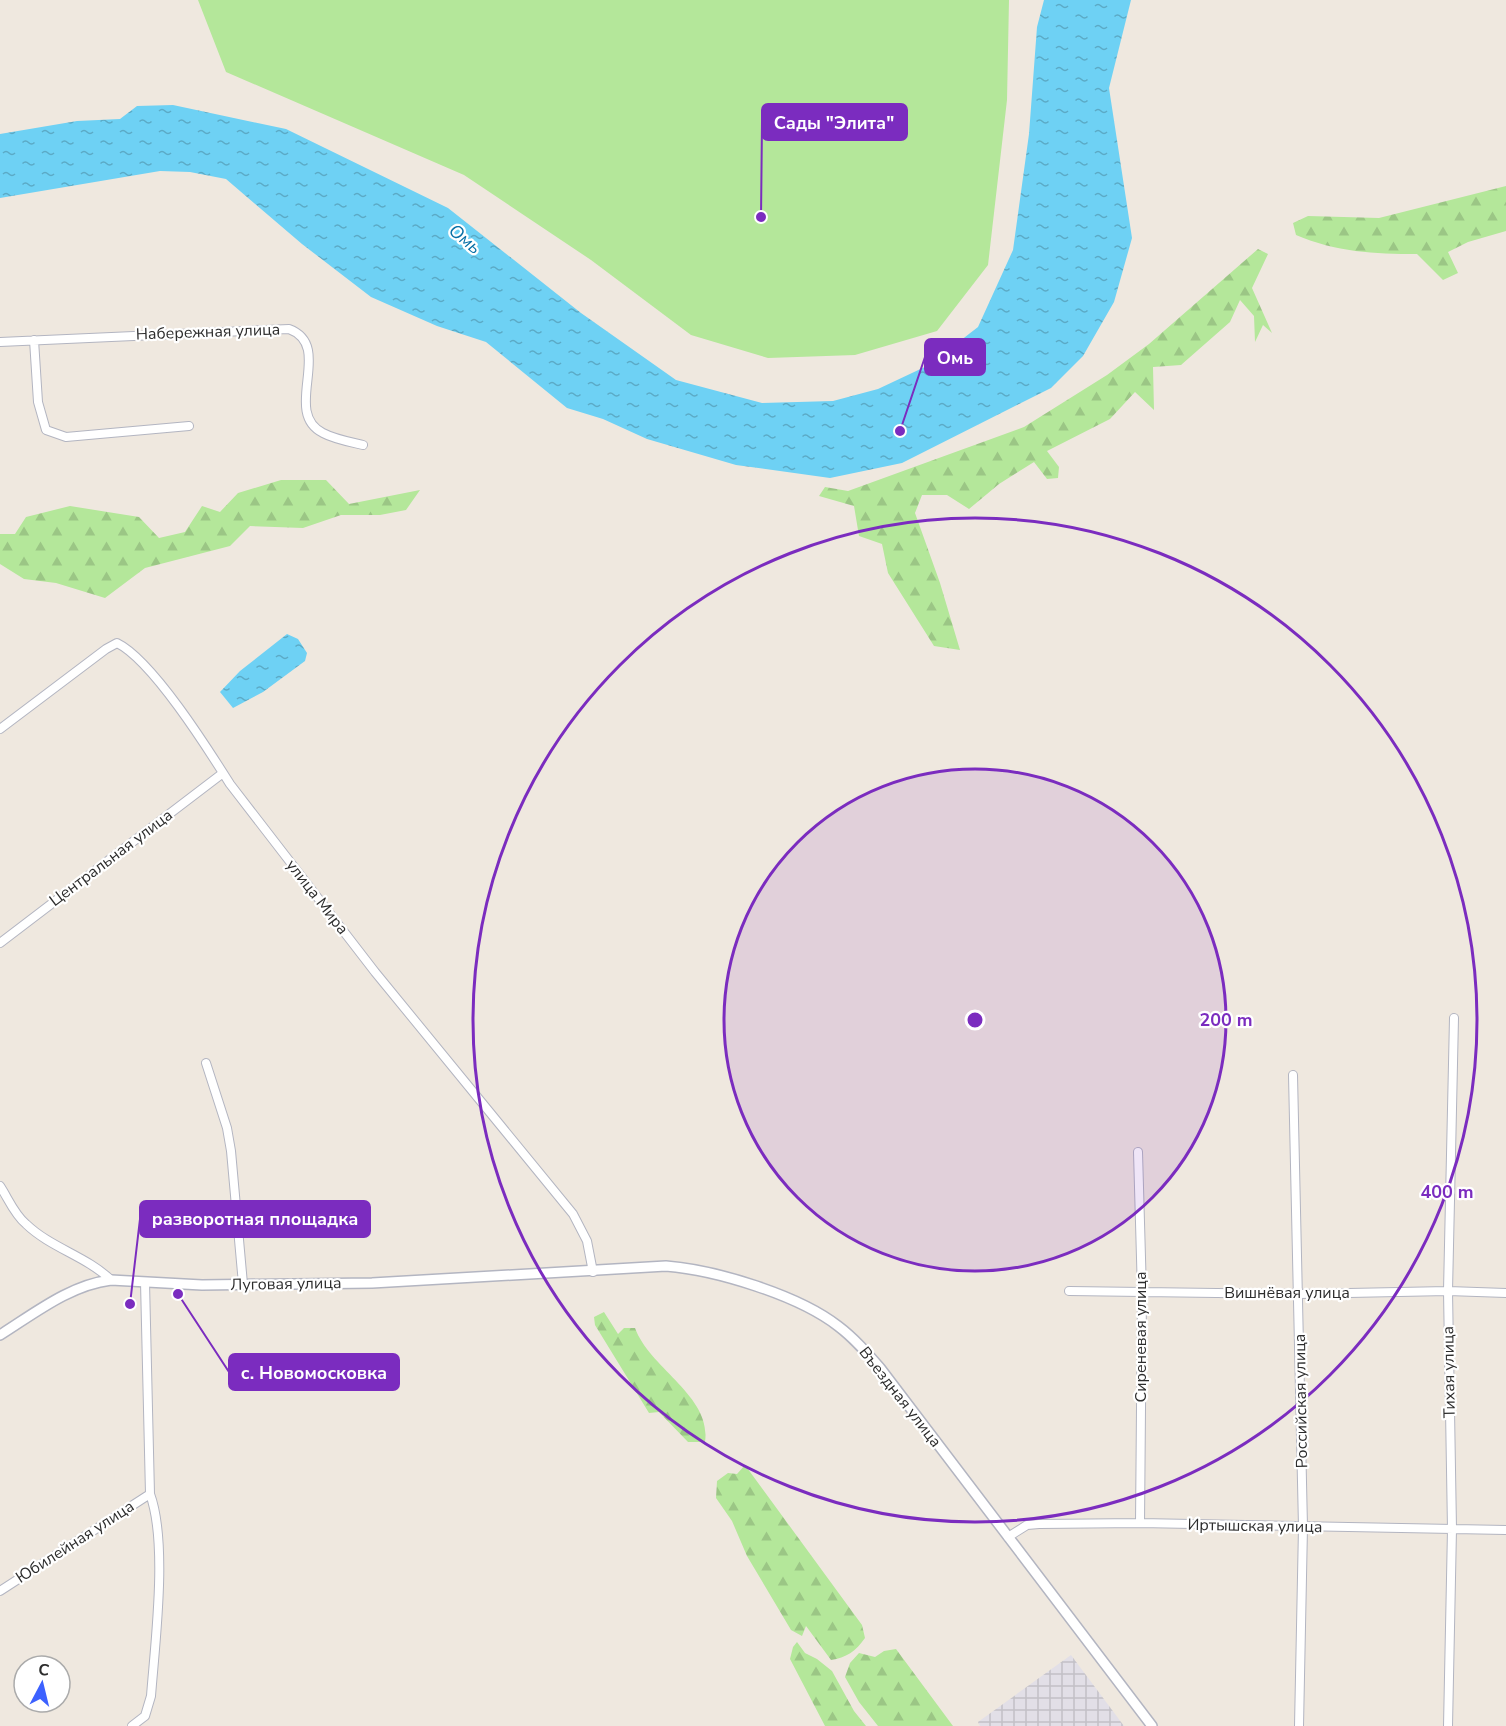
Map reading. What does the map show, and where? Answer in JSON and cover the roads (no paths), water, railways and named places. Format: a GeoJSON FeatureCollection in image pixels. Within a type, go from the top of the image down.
{"type":"FeatureCollection","features":[{"type":"Feature","properties":{"kind":"street","name":"Набережная улица"},"geometry":{"type":"LineString","coordinates":[[0,342],[289,329],[300,333],[307,341],[309,358],[306,413],[311,424],[322,433],[363,445]]}},
{"type":"Feature","properties":{"kind":"street"},"geometry":{"type":"LineString","coordinates":[[34,340],[38,402],[46,430],[66,437],[189,426]]}},
{"type":"Feature","properties":{"kind":"street","name":"улица Мира"},"geometry":{"type":"LineString","coordinates":[[0,729],[117,643],[129,649],[213,755],[223,773],[375,972],[573,1214],[587,1241],[590,1272]]}},
{"type":"Feature","properties":{"kind":"street","name":"Центральная улица"},"geometry":{"type":"LineString","coordinates":[[0,942],[223,773]]}},
{"type":"Feature","properties":{"kind":"street","name":"Тихая улица"},"geometry":{"type":"LineString","coordinates":[[1448,1726],[1452,1529],[1448,1291],[1454,1018]]}},
{"type":"Feature","properties":{"kind":"street"},"geometry":{"type":"LineString","coordinates":[[206,1063],[227,1128],[231,1151],[243,1284]]}},
{"type":"Feature","properties":{"kind":"street","name":"Российская улица"},"geometry":{"type":"LineString","coordinates":[[1293,1075],[1303,1527],[1299,1726]]}},
{"type":"Feature","properties":{"kind":"street","name":"Сиреневая улица"},"geometry":{"type":"LineString","coordinates":[[1138,1152],[1142,1293],[1140,1523]]}},
{"type":"Feature","properties":{"kind":"street"},"geometry":{"type":"LineString","coordinates":[[0,1186],[25,1224],[44,1238],[84,1259],[111,1280]]}},
{"type":"Feature","properties":{"kind":"street","name":"Въездная улица"},"geometry":{"type":"LineString","coordinates":[[590,1272],[649,1267],[685,1267],[725,1277],[793,1300],[818,1312],[855,1340],[880,1368],[1152,1726]]}},
{"type":"Feature","properties":{"kind":"street","name":"Луговая улица"},"geometry":{"type":"LineString","coordinates":[[0,1335],[59,1298],[90,1284],[111,1280],[175,1285],[372,1282],[590,1272]]}},
{"type":"Feature","properties":{"kind":"street"},"geometry":{"type":"LineString","coordinates":[[132,1726],[145,1716],[148,1708],[153,1666],[158,1565],[154,1504],[150,1494],[146,1282]]}},
{"type":"Feature","properties":{"kind":"street","name":"Вишнёвая улица"},"geometry":{"type":"LineString","coordinates":[[1069,1291],[1299,1294],[1448,1291],[1506,1293]]}},
{"type":"Feature","properties":{"kind":"street","name":"Юбилейная улица"},"geometry":{"type":"LineString","coordinates":[[0,1591],[150,1494]]}},
{"type":"Feature","properties":{"kind":"street","name":"Иртышская улица"},"geometry":{"type":"LineString","coordinates":[[1008,1537],[1027,1525],[1140,1523],[1506,1530]]}},
{"type":"Feature","properties":{"kind":"water"},"geometry":{"type":"Polygon","coordinates":[[[1044,0],[1131,0],[1109,88],[1132,238],[1114,302],[1083,356],[1051,388],[902,463],[830,478],[736,465],[647,439],[603,419],[567,408],[486,342],[437,326],[371,297],[302,244],[226,179],[190,172],[160,171],[0,198],[0,134],[77,121],[120,119],[137,106],[173,105],[286,129],[448,208],[581,313],[676,380],[762,403],[833,401],[878,389],[929,365],[978,327],[1013,250],[1029,134],[1037,27],[1044,0]]]}},
{"type":"Feature","properties":{"kind":"water"},"geometry":{"type":"Polygon","coordinates":[[[287,634],[298,639],[307,653],[305,661],[263,692],[233,708],[220,692],[240,671],[287,634]]]}},
{"type":"Feature","properties":{"kind":"place","name":"Сады \"Элита\""},"geometry":{"type":"Point","coordinates":[761,217]}},
{"type":"Feature","properties":{"kind":"place","name":"Омь"},"geometry":{"type":"Point","coordinates":[900,431]}},
{"type":"Feature","properties":{"kind":"place","name":"с. Новомосковка"},"geometry":{"type":"Point","coordinates":[178,1294]}},
{"type":"Feature","properties":{"kind":"place","name":"разворотная площадка"},"geometry":{"type":"Point","coordinates":[130,1304]}}]}
